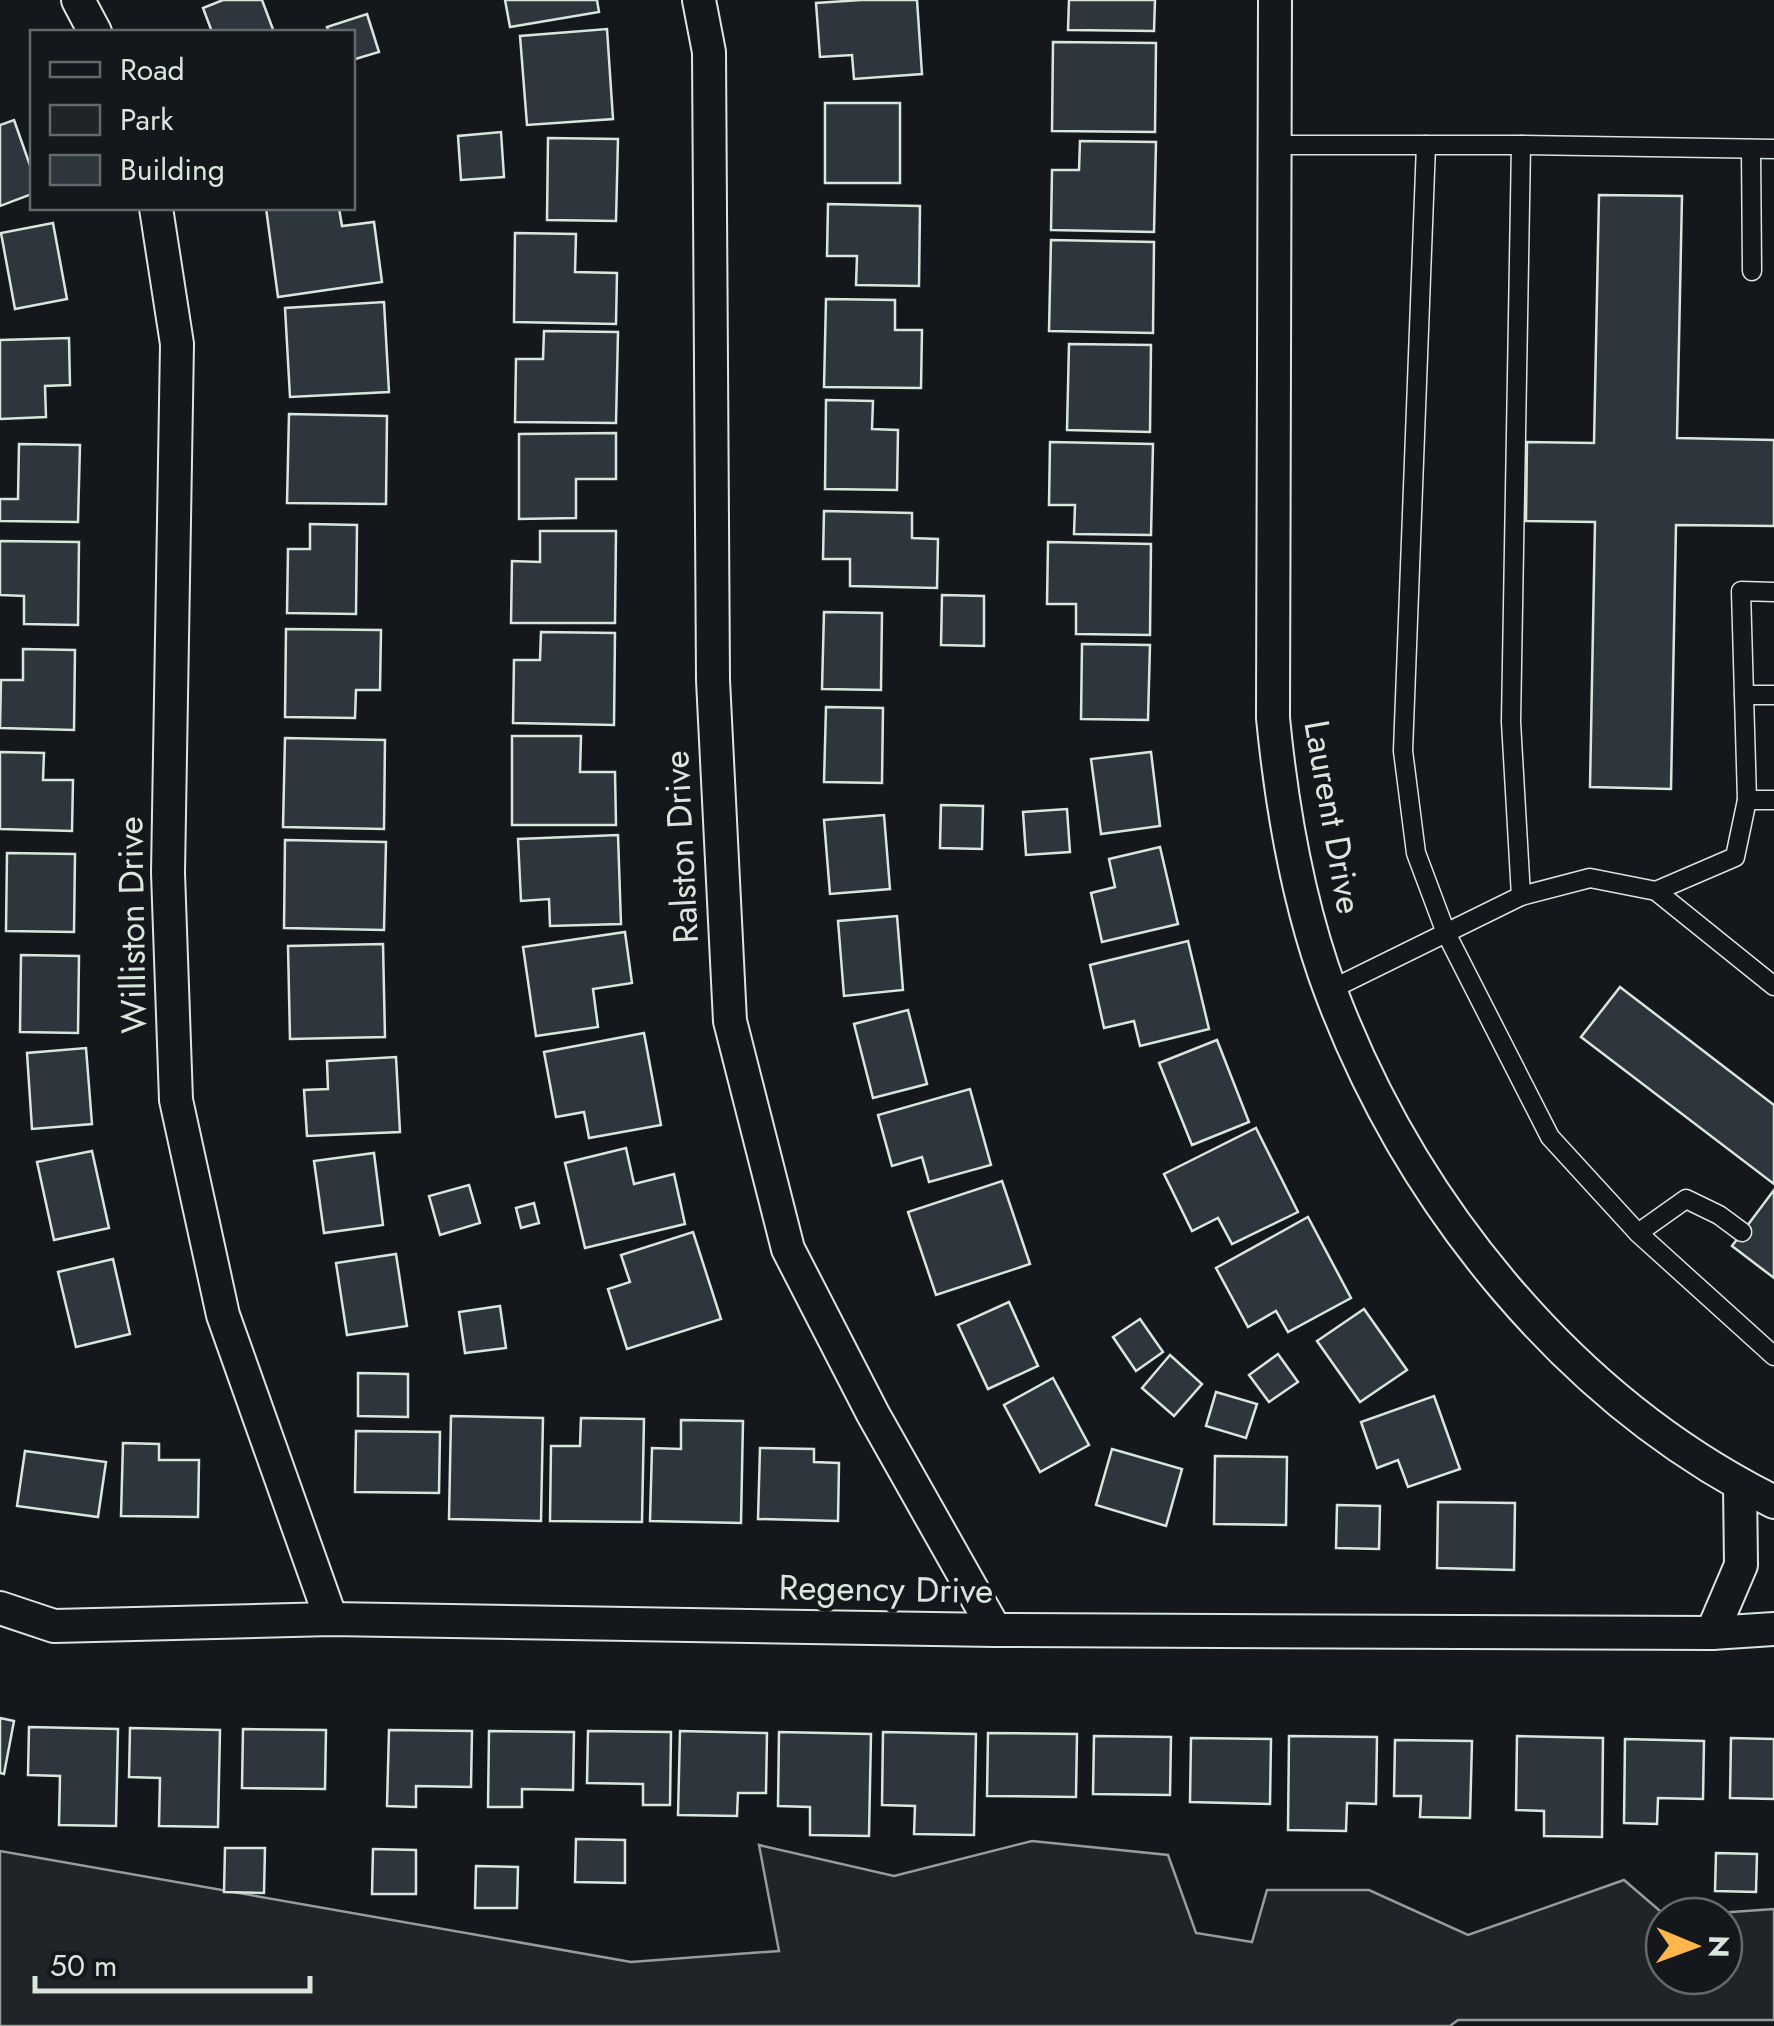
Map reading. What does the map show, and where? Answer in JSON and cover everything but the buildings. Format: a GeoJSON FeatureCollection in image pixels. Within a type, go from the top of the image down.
{"type":"FeatureCollection","features":[{"type":"Feature","properties":{"kind":"street"},"geometry":{"type":"LineString","coordinates":[[78,0],[94,30]]}},
{"type":"Feature","properties":{"kind":"street","name":"Ralston Drive"},"geometry":{"type":"LineString","coordinates":[[699,0],[709,52],[713,680],[730,1022],[788,1249],[873,1414],[995,1630]]}},
{"type":"Feature","properties":{"kind":"street","name":"Laurent Drive"},"geometry":{"type":"LineString","coordinates":[[1275,0],[1274,718],[1278,774],[1294,862],[1330,990],[1360,1062],[1432,1190],[1480,1256],[1540,1326],[1599,1382],[1682,1447],[1774,1502]]}},
{"type":"Feature","properties":{"kind":"street","name":"Williston Drive"},"geometry":{"type":"LineString","coordinates":[[156,210],[177,344],[168,873],[176,1100],[223,1314],[331,1619]]}},
{"type":"Feature","properties":{"kind":"street"},"geometry":{"type":"LineString","coordinates":[[1712,1633],[1741,1565],[1740,1485]]}},
{"type":"Feature","properties":{"kind":"street","name":"Regency Drive"},"geometry":{"type":"LineString","coordinates":[[0,1608],[54,1626],[331,1619],[995,1630],[1712,1633],[1774,1629]]}},
{"type":"Feature","properties":{"kind":"lane"},"geometry":{"type":"LineString","coordinates":[[1274,145],[1774,149]]}},
{"type":"Feature","properties":{"kind":"lane"},"geometry":{"type":"LineString","coordinates":[[1426,145],[1404,750],[1416,853],[1446,933],[1550,1137],[1638,1233],[1774,1356]]}},
{"type":"Feature","properties":{"kind":"lane"},"geometry":{"type":"LineString","coordinates":[[1521,146],[1511,722],[1521,896]]}},
{"type":"Feature","properties":{"kind":"lane"},"geometry":{"type":"LineString","coordinates":[[1751,148],[1752,271]]}},
{"type":"Feature","properties":{"kind":"lane"},"geometry":{"type":"LineString","coordinates":[[1656,890],[1735,856],[1747,800],[1740,592],[1774,592]]}},
{"type":"Feature","properties":{"kind":"lane"},"geometry":{"type":"LineString","coordinates":[[1744,695],[1774,695]]}},
{"type":"Feature","properties":{"kind":"lane"},"geometry":{"type":"LineString","coordinates":[[1747,800],[1774,800]]}},
{"type":"Feature","properties":{"kind":"lane"},"geometry":{"type":"LineString","coordinates":[[1330,990],[1521,896],[1590,878],[1656,890],[1774,986]]}},
{"type":"Feature","properties":{"kind":"lane"},"geometry":{"type":"LineString","coordinates":[[1638,1233],[1686,1198],[1742,1232]]}},
{"type":"Feature","properties":{"kind":"green space"},"geometry":{"type":"Polygon","coordinates":[[[1032,1841],[1168,1855],[1196,1933],[1252,1942],[1267,1890],[1369,1890],[1468,1935],[1624,1880],[1644,1897],[1644,1996],[1744,1996],[1744,1911],[1774,1909],[1774,2020],[1458,2020],[1450,2026],[0,2026],[0,1851],[631,1962],[779,1951],[759,1845],[894,1876],[1032,1841]]]}}]}
